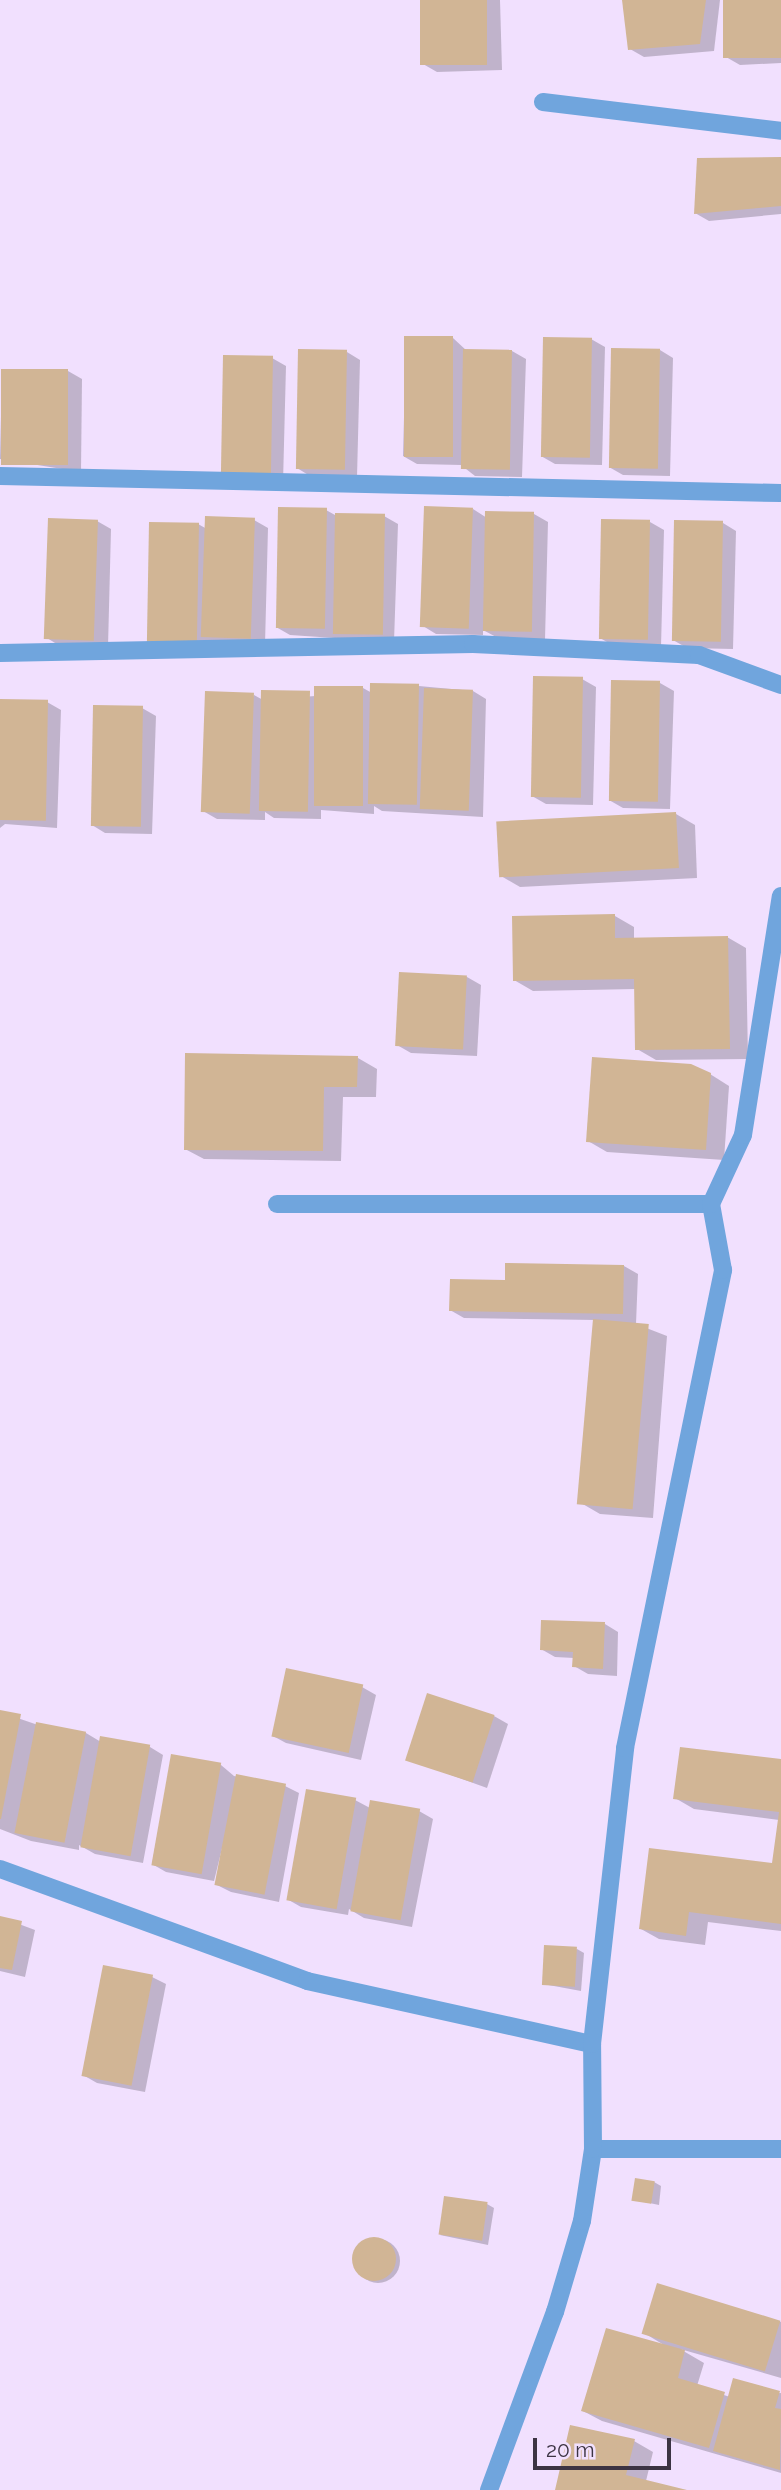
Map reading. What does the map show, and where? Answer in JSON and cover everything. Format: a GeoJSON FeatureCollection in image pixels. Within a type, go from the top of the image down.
{"type":"FeatureCollection","features":[{"type":"Feature","properties":{"kind":"street"},"geometry":{"type":"LineString","coordinates":[[543,102],[781,131]]}},
{"type":"Feature","properties":{"kind":"street"},"geometry":{"type":"LineString","coordinates":[[0,476],[781,493]]}},
{"type":"Feature","properties":{"kind":"street"},"geometry":{"type":"LineString","coordinates":[[0,653],[473,644],[699,655],[781,685]]}},
{"type":"Feature","properties":{"kind":"street"},"geometry":{"type":"LineString","coordinates":[[489,2490],[558,2303],[582,2221],[593,2149],[592,2044],[625,1748],[723,1270],[711,1204],[743,1135],[781,896]]}},
{"type":"Feature","properties":{"kind":"street"},"geometry":{"type":"LineString","coordinates":[[276,1204],[711,1204]]}},
{"type":"Feature","properties":{"kind":"street"},"geometry":{"type":"LineString","coordinates":[[0,1869],[307,1981],[592,2044]]}},
{"type":"Feature","properties":{"kind":"street"},"geometry":{"type":"LineString","coordinates":[[593,2149],[781,2149]]}},
{"type":"Feature","properties":{"kind":"building"},"geometry":{"type":"Polygon","coordinates":[[[420,0],[487,0],[487,65],[420,65],[420,0]]]}},
{"type":"Feature","properties":{"kind":"building"},"geometry":{"type":"Polygon","coordinates":[[[622,0],[706,0],[700,44],[628,50],[622,0]]]}},
{"type":"Feature","properties":{"kind":"building"},"geometry":{"type":"Polygon","coordinates":[[[723,0],[781,0],[781,58],[723,58],[723,0]]]}},
{"type":"Feature","properties":{"kind":"building"},"geometry":{"type":"Polygon","coordinates":[[[781,157],[781,206],[694,214],[697,158],[781,157]]]}},
{"type":"Feature","properties":{"kind":"building"},"geometry":{"type":"Polygon","coordinates":[[[404,336],[453,336],[453,457],[404,457],[404,336]]]}},
{"type":"Feature","properties":{"kind":"building"},"geometry":{"type":"Polygon","coordinates":[[[543,337],[592,338],[590,458],[541,457],[543,337]]]}},
{"type":"Feature","properties":{"kind":"building"},"geometry":{"type":"Polygon","coordinates":[[[611,348],[660,349],[658,469],[609,468],[611,348]]]}},
{"type":"Feature","properties":{"kind":"building"},"geometry":{"type":"Polygon","coordinates":[[[298,349],[347,350],[345,470],[296,469],[298,349]]]}},
{"type":"Feature","properties":{"kind":"building"},"geometry":{"type":"Polygon","coordinates":[[[463,349],[512,350],[510,470],[461,469],[463,349]]]}},
{"type":"Feature","properties":{"kind":"building"},"geometry":{"type":"Polygon","coordinates":[[[223,355],[273,356],[271,477],[221,476],[223,355]]]}},
{"type":"Feature","properties":{"kind":"building"},"geometry":{"type":"Polygon","coordinates":[[[1,369],[68,369],[68,465],[1,465],[1,369]]]}},
{"type":"Feature","properties":{"kind":"building"},"geometry":{"type":"Polygon","coordinates":[[[424,506],[473,508],[469,629],[420,627],[424,506]]]}},
{"type":"Feature","properties":{"kind":"building"},"geometry":{"type":"Polygon","coordinates":[[[278,507],[327,508],[325,629],[276,628],[278,507]]]}},
{"type":"Feature","properties":{"kind":"building"},"geometry":{"type":"Polygon","coordinates":[[[485,511],[534,512],[532,632],[483,631],[485,511]]]}},
{"type":"Feature","properties":{"kind":"building"},"geometry":{"type":"Polygon","coordinates":[[[335,513],[385,514],[383,635],[333,634],[335,513]]]}},
{"type":"Feature","properties":{"kind":"building"},"geometry":{"type":"Polygon","coordinates":[[[205,516],[255,518],[251,639],[201,637],[205,516]]]}},
{"type":"Feature","properties":{"kind":"building"},"geometry":{"type":"Polygon","coordinates":[[[48,518],[98,520],[94,641],[44,639],[48,518]]]}},
{"type":"Feature","properties":{"kind":"building"},"geometry":{"type":"Polygon","coordinates":[[[601,519],[650,520],[648,640],[599,639],[601,519]]]}},
{"type":"Feature","properties":{"kind":"building"},"geometry":{"type":"Polygon","coordinates":[[[674,520],[723,521],[721,642],[672,641],[674,520]]]}},
{"type":"Feature","properties":{"kind":"building"},"geometry":{"type":"Polygon","coordinates":[[[149,522],[199,523],[197,643],[147,642],[149,522]]]}},
{"type":"Feature","properties":{"kind":"building"},"geometry":{"type":"Polygon","coordinates":[[[533,676],[583,677],[581,798],[531,797],[533,676]]]}},
{"type":"Feature","properties":{"kind":"building"},"geometry":{"type":"Polygon","coordinates":[[[611,680],[660,681],[658,802],[609,801],[611,680]]]}},
{"type":"Feature","properties":{"kind":"building"},"geometry":{"type":"Polygon","coordinates":[[[370,683],[419,684],[417,805],[368,804],[370,683]]]}},
{"type":"Feature","properties":{"kind":"building"},"geometry":{"type":"Polygon","coordinates":[[[314,686],[363,686],[363,806],[314,806],[314,686]]]}},
{"type":"Feature","properties":{"kind":"building"},"geometry":{"type":"Polygon","coordinates":[[[424,688],[473,690],[469,811],[420,809],[424,688]]]}},
{"type":"Feature","properties":{"kind":"building"},"geometry":{"type":"Polygon","coordinates":[[[261,690],[310,691],[308,812],[259,811],[261,690]]]}},
{"type":"Feature","properties":{"kind":"building"},"geometry":{"type":"Polygon","coordinates":[[[205,691],[254,693],[250,814],[201,812],[205,691]]]}},
{"type":"Feature","properties":{"kind":"building"},"geometry":{"type":"Polygon","coordinates":[[[0,699],[48,700],[46,821],[0,820],[0,699]]]}},
{"type":"Feature","properties":{"kind":"building"},"geometry":{"type":"Polygon","coordinates":[[[93,705],[143,706],[141,827],[91,826],[93,705]]]}},
{"type":"Feature","properties":{"kind":"building"},"geometry":{"type":"Polygon","coordinates":[[[676,812],[679,868],[499,877],[496,821],[676,812]]]}},
{"type":"Feature","properties":{"kind":"building"},"geometry":{"type":"Polygon","coordinates":[[[615,914],[615,938],[728,936],[730,1049],[635,1050],[634,979],[513,981],[512,916],[615,914]]]}},
{"type":"Feature","properties":{"kind":"building"},"geometry":{"type":"Polygon","coordinates":[[[399,972],[467,976],[463,1049],[395,1046],[399,972]]]}},
{"type":"Feature","properties":{"kind":"building"},"geometry":{"type":"Polygon","coordinates":[[[185,1053],[358,1056],[357,1087],[324,1087],[323,1151],[184,1150],[185,1053]]]}},
{"type":"Feature","properties":{"kind":"building"},"geometry":{"type":"Polygon","coordinates":[[[592,1057],[691,1064],[711,1073],[706,1150],[586,1142],[592,1057]]]}},
{"type":"Feature","properties":{"kind":"building"},"geometry":{"type":"Polygon","coordinates":[[[505,1263],[624,1265],[623,1314],[449,1311],[450,1279],[505,1280],[505,1263]]]}},
{"type":"Feature","properties":{"kind":"building"},"geometry":{"type":"Polygon","coordinates":[[[593,1319],[649,1324],[633,1509],[577,1504],[593,1319]]]}},
{"type":"Feature","properties":{"kind":"building"},"geometry":{"type":"Polygon","coordinates":[[[541,1620],[605,1622],[603,1669],[572,1667],[573,1652],[540,1650],[541,1620]]]}},
{"type":"Feature","properties":{"kind":"building"},"geometry":{"type":"Polygon","coordinates":[[[286,1668],[363,1684],[349,1753],[271,1736],[286,1668]]]}},
{"type":"Feature","properties":{"kind":"building"},"geometry":{"type":"Polygon","coordinates":[[[427,1693],[495,1715],[473,1782],[405,1761],[427,1693]]]}},
{"type":"Feature","properties":{"kind":"building"},"geometry":{"type":"Polygon","coordinates":[[[0,1710],[21,1714],[1,1819],[0,1819],[0,1710]]]}},
{"type":"Feature","properties":{"kind":"building"},"geometry":{"type":"Polygon","coordinates":[[[36,1722],[86,1732],[65,1843],[14,1833],[36,1722]]]}},
{"type":"Feature","properties":{"kind":"building"},"geometry":{"type":"Polygon","coordinates":[[[100,1736],[150,1745],[131,1856],[80,1847],[100,1736]]]}},
{"type":"Feature","properties":{"kind":"building"},"geometry":{"type":"Polygon","coordinates":[[[680,1747],[781,1759],[781,1924],[689,1912],[686,1936],[639,1929],[649,1848],[772,1863],[779,1812],[673,1799],[680,1747]]]}},
{"type":"Feature","properties":{"kind":"building"},"geometry":{"type":"Polygon","coordinates":[[[171,1754],[221,1763],[202,1874],[151,1865],[171,1754]]]}},
{"type":"Feature","properties":{"kind":"building"},"geometry":{"type":"Polygon","coordinates":[[[236,1774],[286,1784],[265,1895],[214,1885],[236,1774]]]}},
{"type":"Feature","properties":{"kind":"building"},"geometry":{"type":"Polygon","coordinates":[[[306,1789],[356,1798],[337,1909],[286,1900],[306,1789]]]}},
{"type":"Feature","properties":{"kind":"building"},"geometry":{"type":"Polygon","coordinates":[[[370,1800],[420,1809],[401,1920],[350,1911],[370,1800]]]}},
{"type":"Feature","properties":{"kind":"building"},"geometry":{"type":"Polygon","coordinates":[[[0,1916],[22,1921],[12,1970],[0,1968],[0,1916]]]}},
{"type":"Feature","properties":{"kind":"building"},"geometry":{"type":"Polygon","coordinates":[[[544,1945],[577,1947],[575,1987],[542,1985],[544,1945]]]}},
{"type":"Feature","properties":{"kind":"building"},"geometry":{"type":"Polygon","coordinates":[[[103,1965],[153,1975],[132,2086],[81,2076],[103,1965]]]}},
{"type":"Feature","properties":{"kind":"building"},"geometry":{"type":"Polygon","coordinates":[[[635,2178],[655,2181],[651,2204],[631,2201],[635,2178]]]}},
{"type":"Feature","properties":{"kind":"building"},"geometry":{"type":"Polygon","coordinates":[[[444,2196],[488,2202],[482,2241],[439,2235],[444,2196]]]}},
{"type":"Feature","properties":{"kind":"building"},"geometry":{"type":"Polygon","coordinates":[[[374,2237],[383,2238],[390,2243],[395,2250],[395,2268],[390,2275],[383,2280],[374,2281],[365,2280],[358,2275],[353,2268],[352,2259],[353,2250],[358,2243],[365,2238],[374,2237]]]}},
{"type":"Feature","properties":{"kind":"building"},"geometry":{"type":"Polygon","coordinates":[[[657,2283],[780,2321],[765,2371],[642,2334],[657,2283]]]}},
{"type":"Feature","properties":{"kind":"building"},"geometry":{"type":"Polygon","coordinates":[[[606,2328],[685,2350],[678,2378],[725,2392],[709,2448],[581,2411],[606,2328]]]}},
{"type":"Feature","properties":{"kind":"building"},"geometry":{"type":"Polygon","coordinates":[[[733,2378],[780,2391],[775,2408],[781,2409],[780,2470],[713,2451],[733,2378]]]}},
{"type":"Feature","properties":{"kind":"building"},"geometry":{"type":"Polygon","coordinates":[[[570,2425],[635,2439],[626,2475],[687,2490],[555,2490],[570,2425]]]}}]}
